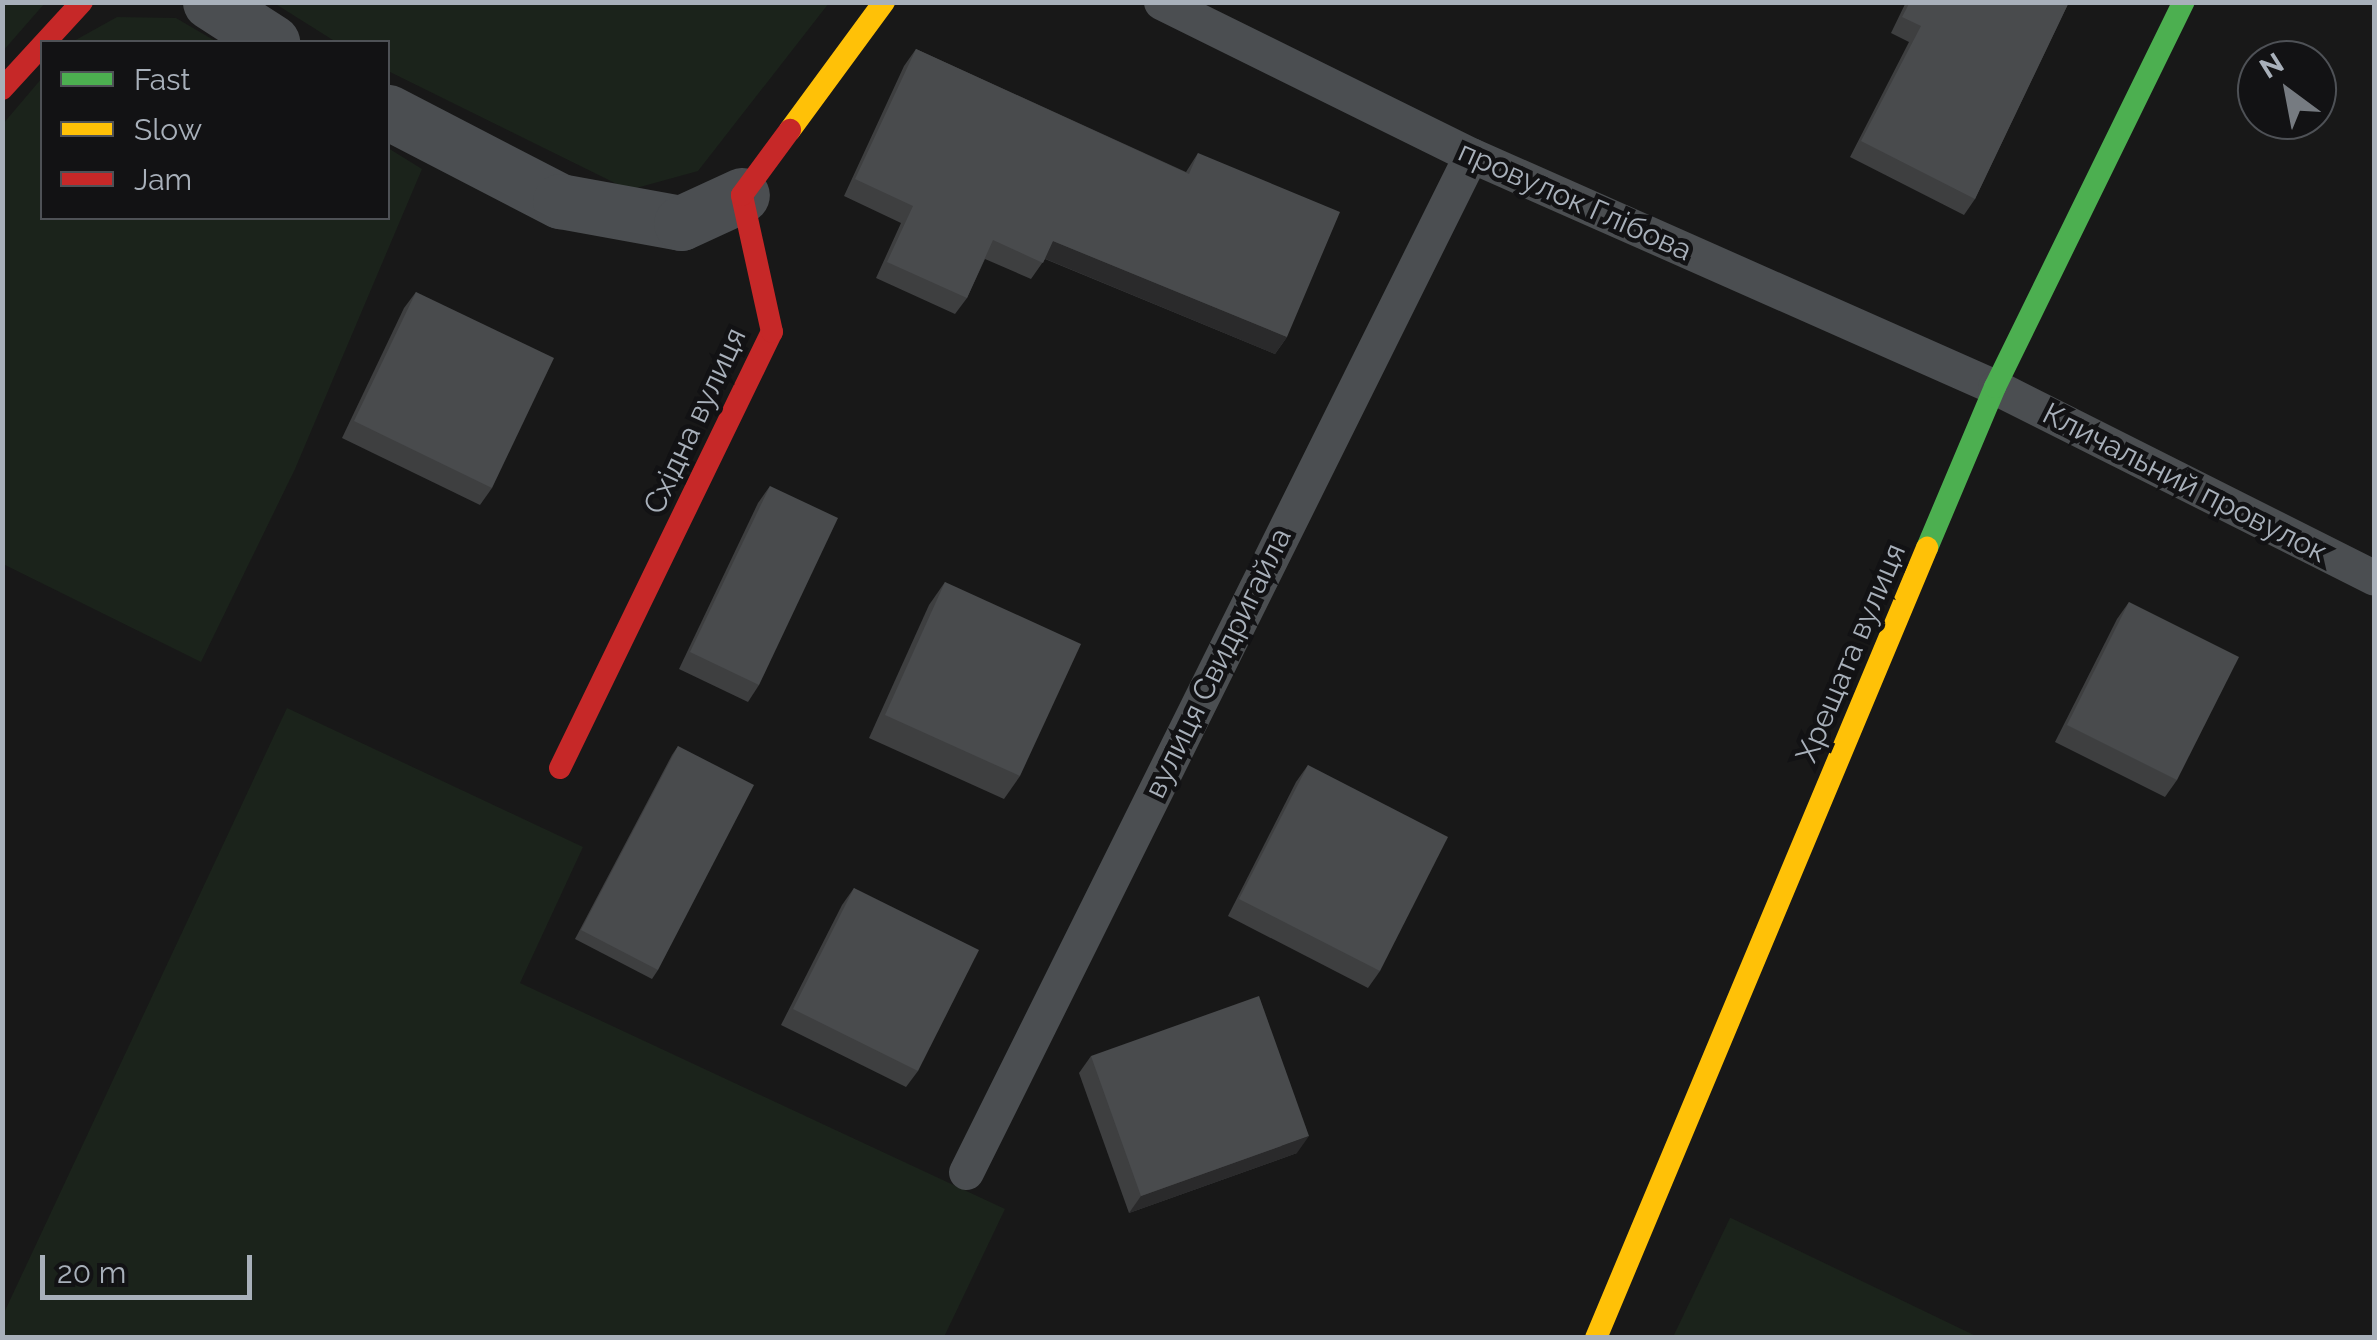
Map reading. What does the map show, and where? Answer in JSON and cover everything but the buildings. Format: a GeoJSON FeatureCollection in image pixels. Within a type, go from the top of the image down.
{"type":"FeatureCollection","features":[{"type":"Feature","properties":{"kind":"street"},"geometry":{"type":"LineString","coordinates":[[47,40],[82,2]]}},
{"type":"Feature","properties":{"kind":"street"},"geometry":{"type":"LineString","coordinates":[[210,2],[269,40]]}},
{"type":"Feature","properties":{"kind":"street"},"geometry":{"type":"LineString","coordinates":[[390,113],[560,201],[681,224],[742,195],[884,2]]}},
{"type":"Feature","properties":{"kind":"street","name":"Хрещата вулиця"},"geometry":{"type":"LineString","coordinates":[[1596,1338],[1995,388],[2184,2]]}},
{"type":"Feature","properties":{"kind":"street"},"geometry":{"type":"LineString","coordinates":[[2,89],[40,48]]}},
{"type":"Feature","properties":{"kind":"street","name":"Східна вулиця"},"geometry":{"type":"LineString","coordinates":[[560,768],[772,332],[742,195]]}},
{"type":"Feature","properties":{"kind":"lane","name":"провулок Глібова"},"geometry":{"type":"LineString","coordinates":[[1161,2],[1470,155],[1995,388]]}},
{"type":"Feature","properties":{"kind":"lane","name":"вулиця Свидригайла"},"geometry":{"type":"LineString","coordinates":[[966,1172],[1470,155]]}},
{"type":"Feature","properties":{"kind":"lane","name":"Кличальний провулок"},"geometry":{"type":"LineString","coordinates":[[1995,388],[2374,578]]}},
{"type":"Feature","properties":{"kind":"shaded area"},"geometry":{"type":"Polygon","coordinates":[[[3,3],[45,3],[3,51],[3,3]]]}},
{"type":"Feature","properties":{"kind":"shaded area"},"geometry":{"type":"Polygon","coordinates":[[[274,3],[829,3],[698,171],[629,190],[390,72],[390,40],[333,40],[274,3]]]}},
{"type":"Feature","properties":{"kind":"shaded area"},"geometry":{"type":"Polygon","coordinates":[[[117,17],[176,18],[214,40],[76,40],[117,17]]]}},
{"type":"Feature","properties":{"kind":"shaded area"},"geometry":{"type":"Polygon","coordinates":[[[40,80],[40,220],[390,220],[390,149],[422,169],[295,469],[201,662],[3,564],[2,125],[40,80]]]}},
{"type":"Feature","properties":{"kind":"shaded area"},"geometry":{"type":"Polygon","coordinates":[[[287,708],[583,847],[520,983],[1005,1209],[944,1337],[3,1337],[3,1315],[287,708]]]}},
{"type":"Feature","properties":{"kind":"shaded area"},"geometry":{"type":"Polygon","coordinates":[[[1731,1218],[1978,1337],[1673,1337],[1731,1218]]]}},
{"type":"Feature","properties":{"kind":"traffic: fast"},"geometry":{"type":"LineString","coordinates":[[1927,548],[1995,387],[2184,2]]}},
{"type":"Feature","properties":{"kind":"traffic: slow"},"geometry":{"type":"LineString","coordinates":[[790,130],[884,2]]}},
{"type":"Feature","properties":{"kind":"traffic: slow"},"geometry":{"type":"LineString","coordinates":[[1596,1338],[1927,548]]}},
{"type":"Feature","properties":{"kind":"traffic: jam"},"geometry":{"type":"LineString","coordinates":[[47,40],[82,2]]}},
{"type":"Feature","properties":{"kind":"traffic: jam"},"geometry":{"type":"LineString","coordinates":[[2,89],[40,48]]}},
{"type":"Feature","properties":{"kind":"traffic: jam"},"geometry":{"type":"LineString","coordinates":[[560,768],[772,332],[742,195],[790,130]]}}]}
